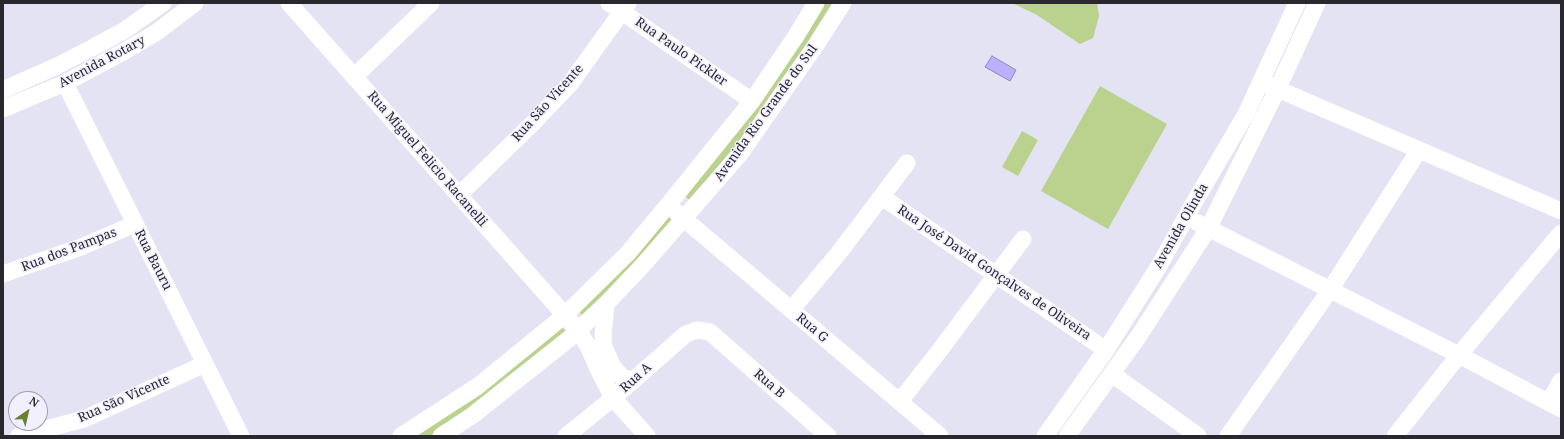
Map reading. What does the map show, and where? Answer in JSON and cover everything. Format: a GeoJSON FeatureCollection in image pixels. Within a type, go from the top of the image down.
{"type":"FeatureCollection","features":[{"type":"Feature","properties":{"kind":"street","name":"Avenida Rotary"},"geometry":{"type":"LineString","coordinates":[[3,90],[59,65],[92,48],[124,30],[142,9],[163,3]]}},
{"type":"Feature","properties":{"kind":"street","name":"Avenida Rotary"},"geometry":{"type":"LineString","coordinates":[[3,109],[65,83],[124,51],[157,32],[195,3]]}},
{"type":"Feature","properties":{"kind":"street","name":"Rua Miguel Felicio Racanelli"},"geometry":{"type":"LineString","coordinates":[[289,3],[578,330],[588,346],[600,373],[614,398],[648,436]]}},
{"type":"Feature","properties":{"kind":"street"},"geometry":{"type":"LineString","coordinates":[[354,77],[431,3]]}},
{"type":"Feature","properties":{"kind":"street","name":"Avenida Rio Grande do Sul"},"geometry":{"type":"LineString","coordinates":[[401,436],[478,386],[565,315],[628,253],[752,101],[796,36],[816,3]]}},
{"type":"Feature","properties":{"kind":"street","name":"Avenida Rio Grande do Sul"},"geometry":{"type":"LineString","coordinates":[[441,436],[473,415],[578,330],[606,304],[684,219],[740,154],[814,48],[843,3]]}},
{"type":"Feature","properties":{"kind":"street","name":"Avenida Olinda"},"geometry":{"type":"LineString","coordinates":[[1045,436],[1106,350],[1141,292],[1159,266],[1186,216],[1246,114],[1297,3]]}},
{"type":"Feature","properties":{"kind":"street","name":"Avenida Olinda"},"geometry":{"type":"LineString","coordinates":[[1067,436],[1112,374],[1208,229],[1278,88],[1317,3]]}},
{"type":"Feature","properties":{"kind":"street","name":"Rua Paulo Pickler"},"geometry":{"type":"LineString","coordinates":[[620,6],[752,101]]}},
{"type":"Feature","properties":{"kind":"street","name":"Rua São Vicente"},"geometry":{"type":"LineString","coordinates":[[459,195],[534,122],[570,84],[620,6]]}},
{"type":"Feature","properties":{"kind":"street"},"geometry":{"type":"LineString","coordinates":[[142,9],[157,32]]}},
{"type":"Feature","properties":{"kind":"street"},"geometry":{"type":"LineString","coordinates":[[1261,82],[1278,88],[1561,211]]}},
{"type":"Feature","properties":{"kind":"street","name":"Rua Bauru"},"geometry":{"type":"LineString","coordinates":[[65,83],[241,436]]}},
{"type":"Feature","properties":{"kind":"street"},"geometry":{"type":"LineString","coordinates":[[1228,436],[1330,290],[1419,150]]}},
{"type":"Feature","properties":{"kind":"street"},"geometry":{"type":"LineString","coordinates":[[791,310],[838,254],[907,163]]}},
{"type":"Feature","properties":{"kind":"street","name":"Rua José David Gonçalves de Oliveira"},"geometry":{"type":"LineString","coordinates":[[882,197],[1106,350]]}},
{"type":"Feature","properties":{"kind":"street"},"geometry":{"type":"LineString","coordinates":[[668,205],[684,219]]}},
{"type":"Feature","properties":{"kind":"street"},"geometry":{"type":"LineString","coordinates":[[1186,216],[1208,229],[1459,355],[1555,406],[1561,381]]}},
{"type":"Feature","properties":{"kind":"street","name":"Rua G"},"geometry":{"type":"LineString","coordinates":[[684,219],[940,436]]}},
{"type":"Feature","properties":{"kind":"street","name":"Rua dos Pampas"},"geometry":{"type":"LineString","coordinates":[[3,274],[81,247],[135,224]]}},
{"type":"Feature","properties":{"kind":"street"},"geometry":{"type":"LineString","coordinates":[[1395,436],[1459,355],[1561,233]]}},
{"type":"Feature","properties":{"kind":"street"},"geometry":{"type":"LineString","coordinates":[[900,401],[1023,239]]}},
{"type":"Feature","properties":{"kind":"street"},"geometry":{"type":"LineString","coordinates":[[1141,292],[1159,302]]}},
{"type":"Feature","properties":{"kind":"street"},"geometry":{"type":"LineString","coordinates":[[606,304],[603,336],[604,347],[613,367],[622,377],[633,381]]}},
{"type":"Feature","properties":{"kind":"street","name":"Rua A"},"geometry":{"type":"LineString","coordinates":[[566,436],[614,398],[686,334],[697,330],[710,332]]}},
{"type":"Feature","properties":{"kind":"street","name":"Rua B"},"geometry":{"type":"LineString","coordinates":[[710,332],[828,436]]}},
{"type":"Feature","properties":{"kind":"street"},"geometry":{"type":"LineString","coordinates":[[588,346],[595,343],[603,336]]}},
{"type":"Feature","properties":{"kind":"street","name":"Rua São Vicente"},"geometry":{"type":"LineString","coordinates":[[19,436],[84,419],[205,364]]}},
{"type":"Feature","properties":{"kind":"street"},"geometry":{"type":"LineString","coordinates":[[1112,374],[1198,436]]}},
{"type":"Feature","properties":{"kind":"green space"},"geometry":{"type":"Polygon","coordinates":[[[823,3],[832,3],[791,69],[745,134],[690,200],[683,195],[823,3]]]}},
{"type":"Feature","properties":{"kind":"green space"},"geometry":{"type":"Polygon","coordinates":[[[1012,3],[1097,3],[1099,16],[1093,38],[1080,44],[1037,15],[1012,3]]]}},
{"type":"Feature","properties":{"kind":"green space"},"geometry":{"type":"Polygon","coordinates":[[[1100,86],[1167,124],[1108,229],[1041,191],[1100,86]]]}},
{"type":"Feature","properties":{"kind":"green space"},"geometry":{"type":"Polygon","coordinates":[[[1022,131],[1038,140],[1018,176],[1002,167],[1022,131]]]}},
{"type":"Feature","properties":{"kind":"green space"},"geometry":{"type":"Polygon","coordinates":[[[670,215],[675,220],[626,273],[582,315],[577,310],[670,215]]]}},
{"type":"Feature","properties":{"kind":"green space"},"geometry":{"type":"Polygon","coordinates":[[[561,326],[566,332],[444,427],[431,436],[417,436],[467,402],[561,326]]]}},
{"type":"Feature","properties":{"kind":"shaded area"},"geometry":{"type":"Polygon","coordinates":[[[992,56],[1016,70],[1010,81],[985,67],[992,56]]]}}]}
